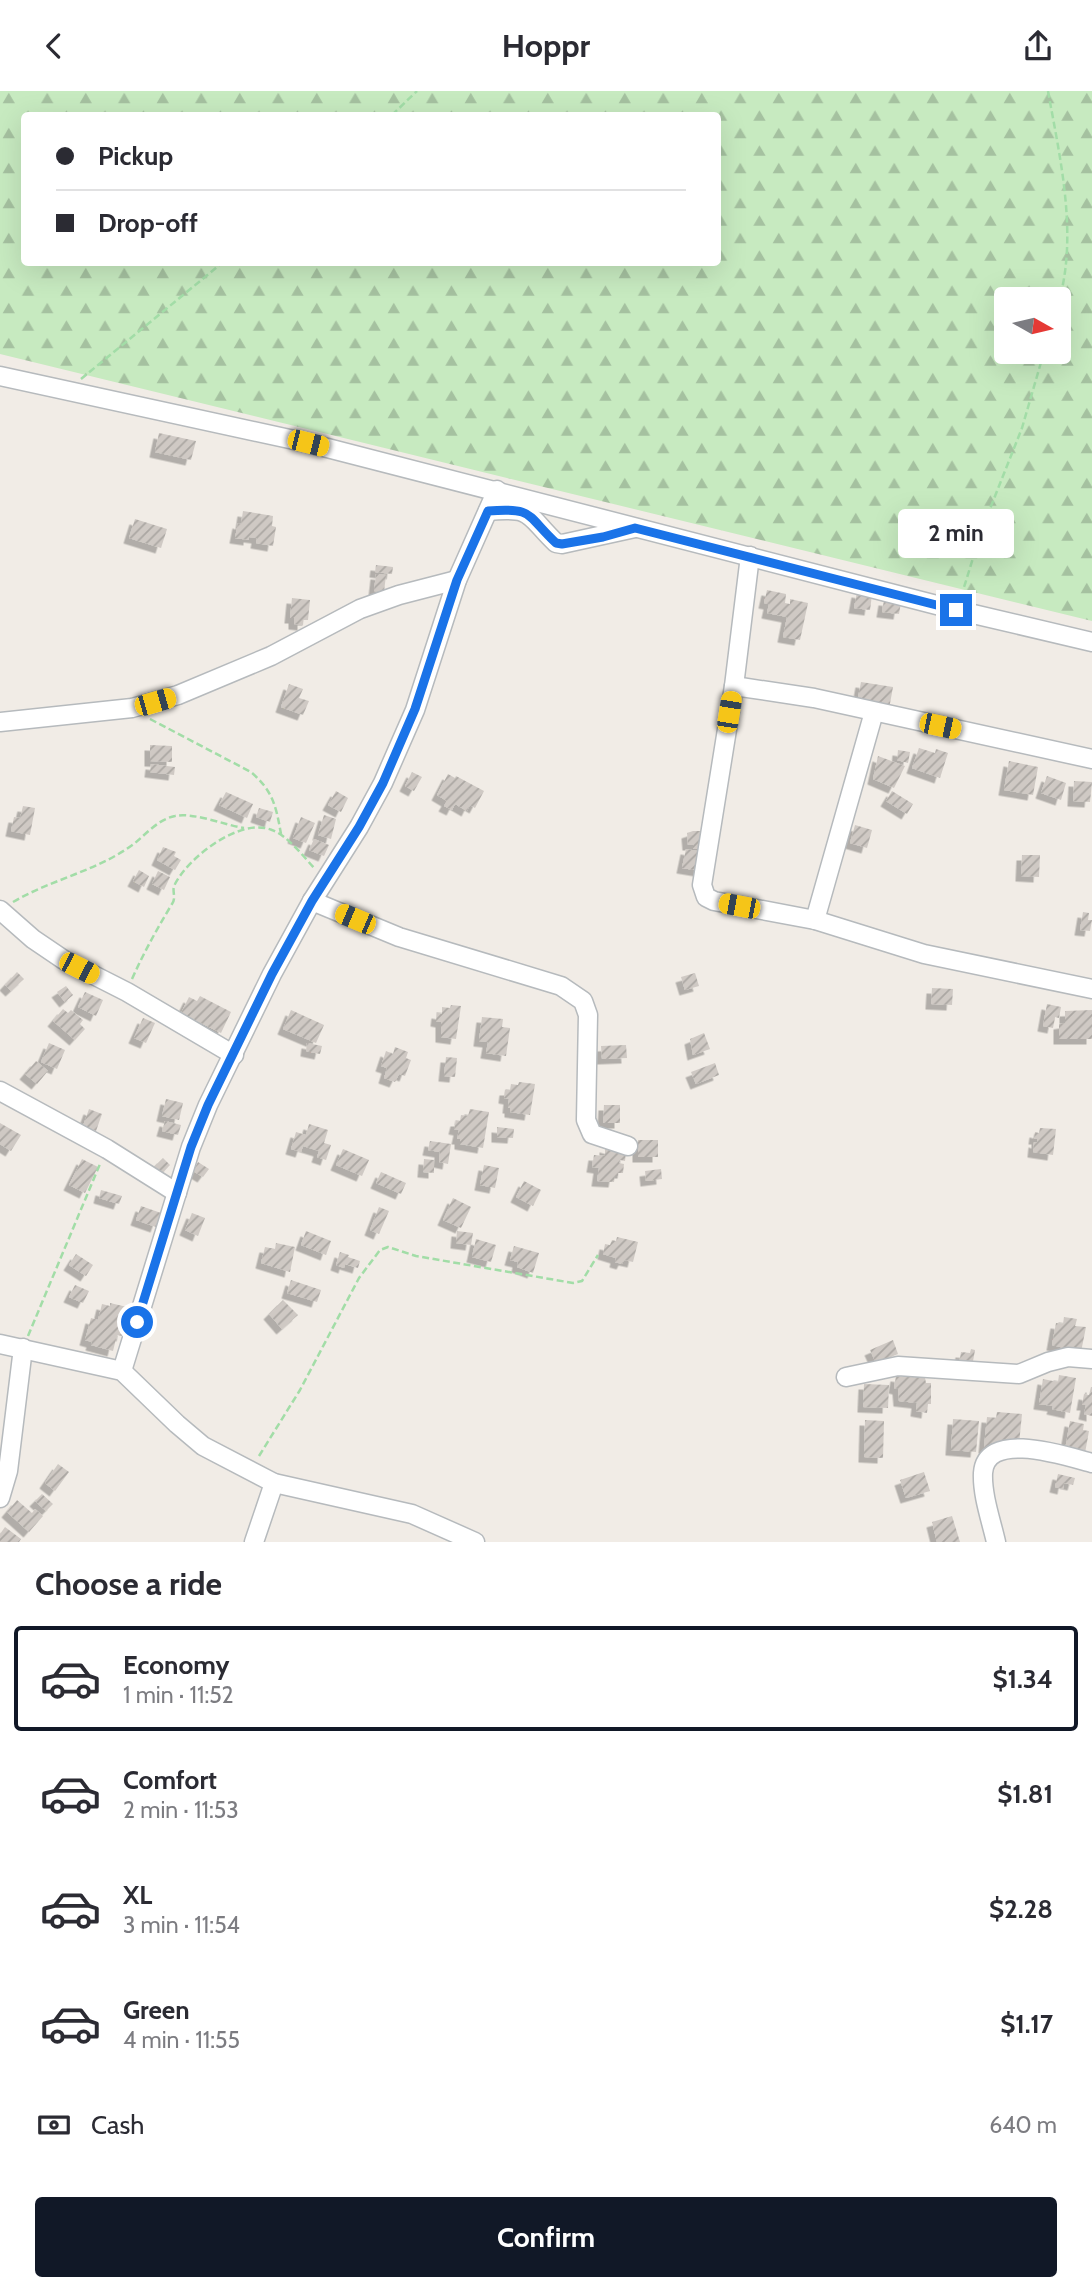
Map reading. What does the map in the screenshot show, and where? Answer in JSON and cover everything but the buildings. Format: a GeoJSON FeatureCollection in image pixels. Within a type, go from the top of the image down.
{"type":"FeatureCollection","features":[{"type":"Feature","properties":{"kind":"street"},"geometry":{"type":"LineString","coordinates":[[0,376],[308,443],[956,610],[1092,642]]}},
{"type":"Feature","properties":{"kind":"street"},"geometry":{"type":"LineString","coordinates":[[122,1371],[191,1147],[208,1105],[272,974],[383,783],[415,709],[457,580],[497,490]]}},
{"type":"Feature","properties":{"kind":"street"},"geometry":{"type":"LineString","coordinates":[[488,511],[508,509],[526,512],[556,543],[562,544],[635,528]]}},
{"type":"Feature","properties":{"kind":"street"},"geometry":{"type":"LineString","coordinates":[[750,556],[734,685],[702,885],[706,897],[714,901],[815,920],[924,954],[1092,989]]}},
{"type":"Feature","properties":{"kind":"street"},"geometry":{"type":"LineString","coordinates":[[0,722],[132,708],[178,695],[271,656],[360,609],[399,595],[457,580]]}},
{"type":"Feature","properties":{"kind":"street"},"geometry":{"type":"LineString","coordinates":[[734,685],[814,698],[1092,759]]}},
{"type":"Feature","properties":{"kind":"street"},"geometry":{"type":"LineString","coordinates":[[815,920],[874,712]]}},
{"type":"Feature","properties":{"kind":"street"},"geometry":{"type":"LineString","coordinates":[[312,901],[399,937],[561,986],[583,1001],[588,1015],[586,1120],[592,1133],[628,1146]]}},
{"type":"Feature","properties":{"kind":"street"},"geometry":{"type":"LineString","coordinates":[[4,907],[33,939],[64,960],[127,992],[234,1055]]}},
{"type":"Feature","properties":{"kind":"street"},"geometry":{"type":"LineString","coordinates":[[0,1091],[107,1149],[177,1193]]}},
{"type":"Feature","properties":{"kind":"street"},"geometry":{"type":"LineString","coordinates":[[0,1343],[122,1371],[203,1445],[274,1483],[412,1514],[452,1537],[475,1542]]}},
{"type":"Feature","properties":{"kind":"street"},"geometry":{"type":"LineString","coordinates":[[0,1498],[8,1471],[23,1348]]}},
{"type":"Feature","properties":{"kind":"street"},"geometry":{"type":"LineString","coordinates":[[846,1377],[898,1366],[1019,1374],[1068,1357],[1092,1359]]}},
{"type":"Feature","properties":{"kind":"street"},"geometry":{"type":"LineString","coordinates":[[996,1542],[984,1489],[983,1472],[986,1460],[994,1452],[1005,1449],[1048,1451],[1092,1462]]}},
{"type":"Feature","properties":{"kind":"street"},"geometry":{"type":"LineString","coordinates":[[254,1542],[274,1483]]}},
{"type":"Feature","properties":{"kind":"path"},"geometry":{"type":"LineString","coordinates":[[395,112],[417,91]]}},
{"type":"Feature","properties":{"kind":"path"},"geometry":{"type":"LineString","coordinates":[[1048,91],[1066,214],[1067,255],[1061,287]]}},
{"type":"Feature","properties":{"kind":"path"},"geometry":{"type":"LineString","coordinates":[[67,390],[218,266]]}},
{"type":"Feature","properties":{"kind":"path"},"geometry":{"type":"LineString","coordinates":[[956,610],[982,530],[1022,428],[1041,364]]}},
{"type":"Feature","properties":{"kind":"path"},"geometry":{"type":"LineString","coordinates":[[132,708],[251,772],[265,784],[273,798],[281,834]]}},
{"type":"Feature","properties":{"kind":"path"},"geometry":{"type":"LineString","coordinates":[[4,907],[55,880],[114,857],[158,824],[176,815],[247,828]]}},
{"type":"Feature","properties":{"kind":"path"},"geometry":{"type":"LineString","coordinates":[[127,992],[145,948],[174,900],[174,887],[181,875],[198,856],[215,843],[247,828],[259,826],[281,834],[325,879]]}},
{"type":"Feature","properties":{"kind":"path"},"geometry":{"type":"LineString","coordinates":[[23,1348],[107,1149]]}},
{"type":"Feature","properties":{"kind":"path"},"geometry":{"type":"LineString","coordinates":[[250,1471],[300,1390],[359,1278],[380,1249],[388,1247],[416,1256],[573,1283],[582,1281],[598,1255]]}},
{"type":"Feature","properties":{"kind":"green space"},"geometry":{"type":"Polygon","coordinates":[[[0,91],[1092,91],[1092,621],[0,354],[0,91]]]}},
{"type":"Feature","properties":{"kind":"route"},"geometry":{"type":"LineString","coordinates":[[137,1322],[191,1147],[208,1105],[272,974],[383,783],[415,709],[457,580],[488,511],[508,509],[526,512],[556,543],[579,542],[635,528],[956,610]]}}]}
